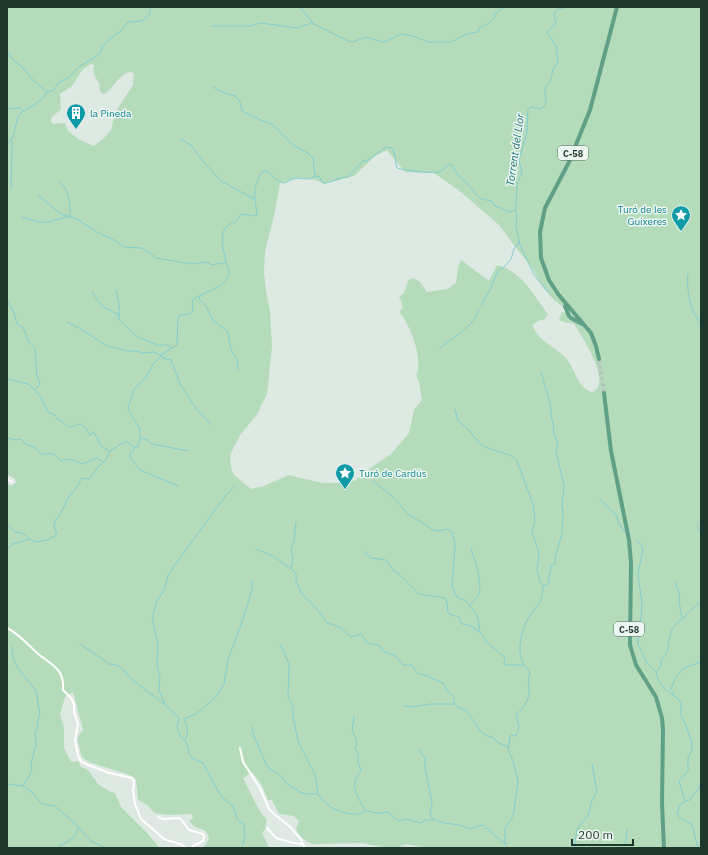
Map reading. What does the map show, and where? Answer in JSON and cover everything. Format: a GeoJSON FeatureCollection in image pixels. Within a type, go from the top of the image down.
{"type":"FeatureCollection","features":[{"type":"Feature","properties":{"kind":"main road","name":"C-58"},"geometry":{"type":"LineString","coordinates":[[599,359],[591,333],[572,316],[563,300],[552,287],[543,266],[540,250],[541,223],[548,202],[569,162],[588,116],[597,87],[616,7]]}},
{"type":"Feature","properties":{"kind":"main road","name":"C-58"},"geometry":{"type":"LineString","coordinates":[[598,352],[590,335],[572,316],[551,287],[542,266],[538,250],[538,232],[546,202],[570,156],[588,109],[616,7]]}},
{"type":"Feature","properties":{"kind":"main road"},"geometry":{"type":"LineString","coordinates":[[572,316],[582,325]]}},
{"type":"Feature","properties":{"kind":"main road","name":"C-58"},"geometry":{"type":"LineString","coordinates":[[604,392],[616,469],[631,540],[632,644],[638,664],[657,697],[664,717],[665,848]]}},
{"type":"Feature","properties":{"kind":"street"},"geometry":{"type":"LineString","coordinates":[[7,479],[12,482]]}},
{"type":"Feature","properties":{"kind":"street"},"geometry":{"type":"LineString","coordinates":[[7,628],[18,634],[36,653],[52,663],[61,674],[64,683],[64,690],[72,700],[74,712],[78,721],[75,740],[78,756],[81,761],[109,773],[132,778],[134,782],[133,794],[135,807],[143,822],[164,838],[182,844],[186,848]]}},
{"type":"Feature","properties":{"kind":"street"},"geometry":{"type":"LineString","coordinates":[[240,748],[243,762],[260,788],[269,809],[273,814],[289,826],[300,838],[305,848]]}},
{"type":"Feature","properties":{"kind":"street"},"geometry":{"type":"LineString","coordinates":[[158,817],[163,819],[180,818],[188,830],[203,834],[203,841],[192,848]]}},
{"type":"Feature","properties":{"kind":"street"},"geometry":{"type":"LineString","coordinates":[[267,828],[276,838],[303,844]]}},
{"type":"Feature","properties":{"kind":"green space"},"geometry":{"type":"Polygon","coordinates":[[[7,7],[701,7],[701,848],[426,848],[407,844],[397,848],[388,848],[362,843],[312,844],[299,834],[296,829],[299,821],[294,816],[279,814],[272,800],[268,800],[262,785],[252,772],[243,778],[261,813],[267,819],[265,829],[262,833],[269,847],[281,848],[202,848],[209,838],[206,831],[194,826],[189,821],[193,818],[192,814],[168,815],[155,813],[146,804],[138,800],[136,779],[130,775],[89,762],[82,757],[78,736],[83,730],[73,692],[65,697],[60,714],[64,728],[64,748],[71,762],[78,761],[81,767],[88,770],[98,784],[115,793],[121,807],[160,848],[7,848],[7,484],[12,486],[16,482],[15,479],[7,474],[7,7]],[[91,64],[83,69],[72,86],[60,94],[61,109],[53,116],[51,122],[53,124],[65,123],[68,131],[80,140],[94,146],[111,130],[118,108],[133,85],[134,74],[132,72],[128,72],[124,74],[108,92],[104,94],[101,93],[99,83],[94,74],[94,65],[91,64]],[[387,150],[375,156],[354,176],[324,184],[307,178],[292,179],[280,183],[274,216],[265,251],[264,272],[270,311],[272,346],[267,394],[256,416],[240,435],[230,455],[231,468],[234,475],[251,489],[264,486],[289,475],[322,483],[345,483],[356,480],[391,454],[409,433],[414,410],[422,400],[419,382],[416,376],[418,361],[415,342],[399,311],[403,309],[399,297],[404,293],[408,281],[413,278],[420,282],[427,292],[447,289],[456,283],[458,267],[461,260],[489,281],[497,265],[506,268],[520,278],[527,285],[548,314],[544,320],[533,324],[534,329],[541,338],[565,357],[579,382],[587,390],[592,392],[598,387],[598,370],[583,338],[574,324],[559,320],[562,312],[566,313],[562,306],[553,299],[542,286],[530,265],[500,226],[461,192],[434,173],[405,172],[387,150]]]}},
{"type":"Feature","properties":{"kind":"waterway"},"geometry":{"type":"LineString","coordinates":[[7,144],[13,137],[18,117],[22,112],[42,99],[47,92],[54,90],[59,82],[67,79],[80,66],[94,58],[101,52],[102,46],[120,32],[128,22],[142,21],[150,14],[150,7]]}},
{"type":"Feature","properties":{"kind":"waterway"},"geometry":{"type":"LineString","coordinates":[[300,7],[312,22]]}},
{"type":"Feature","properties":{"kind":"waterway"},"geometry":{"type":"LineString","coordinates":[[212,26],[250,26],[261,23],[297,28],[312,23],[353,42],[365,37],[383,42],[401,34],[413,36],[428,42],[451,42],[467,34],[478,32],[479,28],[489,23],[495,17],[494,15],[504,7]]}},
{"type":"Feature","properties":{"kind":"waterway","name":"Torrent del Llor"},"geometry":{"type":"LineString","coordinates":[[7,525],[15,532],[22,533],[36,542],[47,540],[55,536],[57,534],[54,526],[55,521],[60,515],[68,498],[82,478],[89,479],[106,460],[110,451],[124,442],[128,442],[133,447],[138,447],[140,429],[128,408],[134,389],[146,377],[154,363],[164,353],[177,345],[178,318],[180,315],[190,314],[193,311],[192,301],[194,299],[217,288],[228,277],[229,271],[222,238],[223,232],[230,224],[236,222],[241,214],[253,216],[257,215],[255,189],[262,172],[267,171],[283,183],[296,178],[310,179],[315,176],[319,176],[323,183],[326,183],[348,177],[363,161],[368,160],[386,147],[392,148],[397,168],[418,172],[439,172],[449,164],[452,165],[457,174],[481,199],[492,201],[496,207],[500,207],[508,212],[516,210],[517,183],[522,173],[519,160],[527,131],[528,109],[531,107],[541,109],[545,104],[545,88],[550,82],[553,70],[558,61],[556,46],[547,32],[556,23],[555,12],[558,9],[567,7]]}},
{"type":"Feature","properties":{"kind":"waterway"},"geometry":{"type":"LineString","coordinates":[[7,50],[11,58],[47,92]]}},
{"type":"Feature","properties":{"kind":"waterway"},"geometry":{"type":"LineString","coordinates":[[213,87],[222,92],[235,96],[240,102],[242,111],[272,124],[293,145],[309,154],[313,158],[315,176]]}},
{"type":"Feature","properties":{"kind":"waterway"},"geometry":{"type":"LineString","coordinates":[[7,109],[20,108],[23,111]]}},
{"type":"Feature","properties":{"kind":"waterway"},"geometry":{"type":"LineString","coordinates":[[180,139],[191,145],[221,181],[254,199]]}},
{"type":"Feature","properties":{"kind":"waterway"},"geometry":{"type":"LineString","coordinates":[[11,189],[12,140]]}},
{"type":"Feature","properties":{"kind":"waterway"},"geometry":{"type":"LineString","coordinates":[[22,217],[39,222],[48,222],[70,216],[68,193],[60,182]]}},
{"type":"Feature","properties":{"kind":"waterway"},"geometry":{"type":"LineString","coordinates":[[38,195],[61,214],[77,219],[124,247],[142,248],[156,258],[192,264],[206,262],[212,265],[224,264],[226,262]]}},
{"type":"Feature","properties":{"kind":"waterway"},"geometry":{"type":"LineString","coordinates":[[516,211],[516,226],[520,245],[534,275],[549,293]]}},
{"type":"Feature","properties":{"kind":"waterway"},"geometry":{"type":"LineString","coordinates":[[482,306],[498,271],[511,259],[514,249],[519,242]]}},
{"type":"Feature","properties":{"kind":"waterway"},"geometry":{"type":"LineString","coordinates":[[688,274],[690,300],[694,313],[701,323]]}},
{"type":"Feature","properties":{"kind":"waterway"},"geometry":{"type":"LineString","coordinates":[[116,290],[119,304],[119,315]]}},
{"type":"Feature","properties":{"kind":"waterway"},"geometry":{"type":"LineString","coordinates":[[92,292],[102,306],[119,315],[119,320],[138,337],[157,345],[168,345],[172,348]]}},
{"type":"Feature","properties":{"kind":"waterway"},"geometry":{"type":"LineString","coordinates":[[200,296],[199,299],[206,306],[213,320],[228,332],[231,350],[237,359],[238,370]]}},
{"type":"Feature","properties":{"kind":"waterway"},"geometry":{"type":"LineString","coordinates":[[7,300],[14,313],[17,324],[23,327],[28,341],[35,348],[37,376],[40,384],[35,390],[49,413],[55,415],[57,419],[68,427],[80,424],[87,429],[89,435],[94,432],[101,446],[109,451]]}},
{"type":"Feature","properties":{"kind":"waterway"},"geometry":{"type":"LineString","coordinates":[[439,349],[462,332],[472,322],[479,310]]}},
{"type":"Feature","properties":{"kind":"waterway"},"geometry":{"type":"LineString","coordinates":[[67,322],[107,346],[127,351],[143,353],[154,352],[162,356]]}},
{"type":"Feature","properties":{"kind":"waterway"},"geometry":{"type":"LineString","coordinates":[[162,356],[163,358],[171,360],[180,384],[195,407],[211,425]]}},
{"type":"Feature","properties":{"kind":"waterway"},"geometry":{"type":"LineString","coordinates":[[507,848],[505,844],[505,828],[513,816],[518,782],[513,761],[508,749],[510,736],[516,736],[519,727],[516,714],[526,704],[529,693],[528,680],[530,675],[521,656],[521,637],[528,618],[540,602],[543,586],[549,583],[551,566],[555,564],[555,557],[562,534],[564,486],[556,451],[558,444],[553,431],[554,426],[550,403],[541,372]]}},
{"type":"Feature","properties":{"kind":"waterway"},"geometry":{"type":"LineString","coordinates":[[7,379],[28,384],[35,390]]}},
{"type":"Feature","properties":{"kind":"waterway"},"geometry":{"type":"LineString","coordinates":[[455,409],[458,421],[468,429],[481,445],[510,455],[517,461],[533,504],[535,520],[532,532],[538,549],[539,555],[537,570],[542,585]]}},
{"type":"Feature","properties":{"kind":"waterway"},"geometry":{"type":"LineString","coordinates":[[7,438],[15,440],[21,439],[26,444],[34,447],[41,454],[54,454],[61,461],[69,459],[83,464],[97,458],[103,462]]}},
{"type":"Feature","properties":{"kind":"waterway"},"geometry":{"type":"LineString","coordinates":[[141,438],[152,444],[189,451]]}},
{"type":"Feature","properties":{"kind":"waterway"},"geometry":{"type":"LineString","coordinates":[[134,448],[133,451],[130,452],[130,457],[140,470],[178,486]]}},
{"type":"Feature","properties":{"kind":"waterway"},"geometry":{"type":"LineString","coordinates":[[373,481],[391,495],[409,515],[433,530],[439,531],[447,529],[452,532],[455,545],[452,586],[457,597],[466,601],[476,614],[480,632],[486,641],[505,658],[504,664],[523,665]]}},
{"type":"Feature","properties":{"kind":"waterway"},"geometry":{"type":"LineString","coordinates":[[235,486],[226,495],[174,566],[168,576],[164,590],[157,601],[152,618],[158,644],[157,665],[160,678],[159,690],[165,705],[179,718],[177,727],[180,736],[188,747],[189,754],[192,758],[203,763],[218,791],[223,798],[233,806],[237,819],[244,823],[245,836],[242,848]]}},
{"type":"Feature","properties":{"kind":"waterway"},"geometry":{"type":"LineString","coordinates":[[599,498],[616,515],[619,524],[625,532]]}},
{"type":"Feature","properties":{"kind":"waterway"},"geometry":{"type":"LineString","coordinates":[[296,522],[294,540],[291,549],[293,558],[291,569],[296,573],[296,581],[302,594],[317,609],[327,623],[340,627],[351,637],[361,634],[367,643],[379,645],[384,652],[394,655],[403,665],[412,665],[418,674],[428,676],[443,683],[448,692],[454,697],[454,704],[459,708],[466,710],[481,732],[487,736],[493,737],[497,742],[508,747]]}},
{"type":"Feature","properties":{"kind":"waterway"},"geometry":{"type":"LineString","coordinates":[[697,527],[701,532]]}},
{"type":"Feature","properties":{"kind":"waterway"},"geometry":{"type":"LineString","coordinates":[[7,549],[13,544],[29,539]]}},
{"type":"Feature","properties":{"kind":"waterway"},"geometry":{"type":"LineString","coordinates":[[636,540],[641,544],[643,549],[638,574],[642,604],[638,630],[638,644],[647,663],[656,672],[660,683],[681,703],[681,716],[685,722],[692,749],[688,758],[688,771],[679,781],[685,801],[680,805],[677,813],[679,818],[692,825],[698,848]]}},
{"type":"Feature","properties":{"kind":"waterway"},"geometry":{"type":"LineString","coordinates":[[469,605],[478,596],[480,591],[478,572],[471,548]]}},
{"type":"Feature","properties":{"kind":"waterway"},"geometry":{"type":"LineString","coordinates":[[256,549],[273,556],[290,568]]}},
{"type":"Feature","properties":{"kind":"waterway"},"geometry":{"type":"LineString","coordinates":[[365,552],[371,558],[386,560],[394,571],[398,573],[419,594],[445,598],[448,613],[459,617],[462,624],[471,626],[479,632]]}},
{"type":"Feature","properties":{"kind":"waterway"},"geometry":{"type":"LineString","coordinates":[[185,740],[188,730],[184,719],[195,715],[216,697],[224,684],[228,660],[244,616],[252,589],[252,581]]}},
{"type":"Feature","properties":{"kind":"waterway"},"geometry":{"type":"LineString","coordinates":[[675,582],[680,595],[679,601],[682,618]]}},
{"type":"Feature","properties":{"kind":"waterway"},"geometry":{"type":"LineString","coordinates":[[657,671],[661,666],[661,659],[667,651],[670,634],[673,628],[701,601]]}},
{"type":"Feature","properties":{"kind":"waterway"},"geometry":{"type":"LineString","coordinates":[[80,644],[109,664],[117,665],[125,671],[130,678],[164,704]]}},
{"type":"Feature","properties":{"kind":"waterway"},"geometry":{"type":"LineString","coordinates":[[280,644],[289,664],[288,696],[293,707],[293,716],[298,741],[315,775],[318,794]]}},
{"type":"Feature","properties":{"kind":"waterway"},"geometry":{"type":"LineString","coordinates":[[12,647],[13,657],[17,667],[36,691],[40,715],[37,729],[35,731],[36,745],[31,763],[32,771],[23,786]]}},
{"type":"Feature","properties":{"kind":"waterway"},"geometry":{"type":"LineString","coordinates":[[673,695],[674,693],[671,689],[675,678],[684,668],[701,662]]}},
{"type":"Feature","properties":{"kind":"waterway"},"geometry":{"type":"LineString","coordinates":[[404,706],[412,707],[430,704],[453,704]]}},
{"type":"Feature","properties":{"kind":"waterway"},"geometry":{"type":"LineString","coordinates":[[354,716],[352,731],[356,739],[355,749],[358,752],[358,763],[361,770],[355,781],[355,789],[366,811]]}},
{"type":"Feature","properties":{"kind":"waterway"},"geometry":{"type":"LineString","coordinates":[[252,727],[253,734],[266,764],[269,768],[281,776],[285,782],[299,792],[306,794],[318,794],[325,803],[341,812],[352,814],[359,814],[367,811],[378,813],[388,812],[398,821],[406,819],[421,823],[425,820],[433,820]]}},
{"type":"Feature","properties":{"kind":"waterway"},"geometry":{"type":"LineString","coordinates":[[418,749],[425,758],[425,768],[432,803],[430,814],[432,818],[441,822],[461,825],[469,829],[483,825],[505,844]]}},
{"type":"Feature","properties":{"kind":"waterway"},"geometry":{"type":"LineString","coordinates":[[574,848],[577,829],[589,814],[591,803],[597,791],[592,764]]}},
{"type":"Feature","properties":{"kind":"waterway"},"geometry":{"type":"LineString","coordinates":[[7,784],[23,786],[32,792],[43,804],[55,806],[91,841],[105,848]]}},
{"type":"Feature","properties":{"kind":"waterway"},"geometry":{"type":"LineString","coordinates":[[685,801],[690,800],[701,785]]}},
{"type":"Feature","properties":{"kind":"waterway"},"geometry":{"type":"LineString","coordinates":[[57,848],[73,838],[79,828]]}},
{"type":"Feature","properties":{"kind":"waterway"},"geometry":{"type":"LineString","coordinates":[[622,848],[626,841],[627,830]]}},
{"type":"Feature","properties":{"kind":"tunnel"},"geometry":{"type":"LineString","coordinates":[[599,359],[604,393]]}},
{"type":"Feature","properties":{"kind":"place","name":"la Pineda"},"geometry":{"type":"Point","coordinates":[76,130]}},
{"type":"Feature","properties":{"kind":"place","name":"Turó de les Guixeres"},"geometry":{"type":"Point","coordinates":[681,232]}},
{"type":"Feature","properties":{"kind":"place","name":"Turó de Cardús"},"geometry":{"type":"Point","coordinates":[345,490]}}]}
